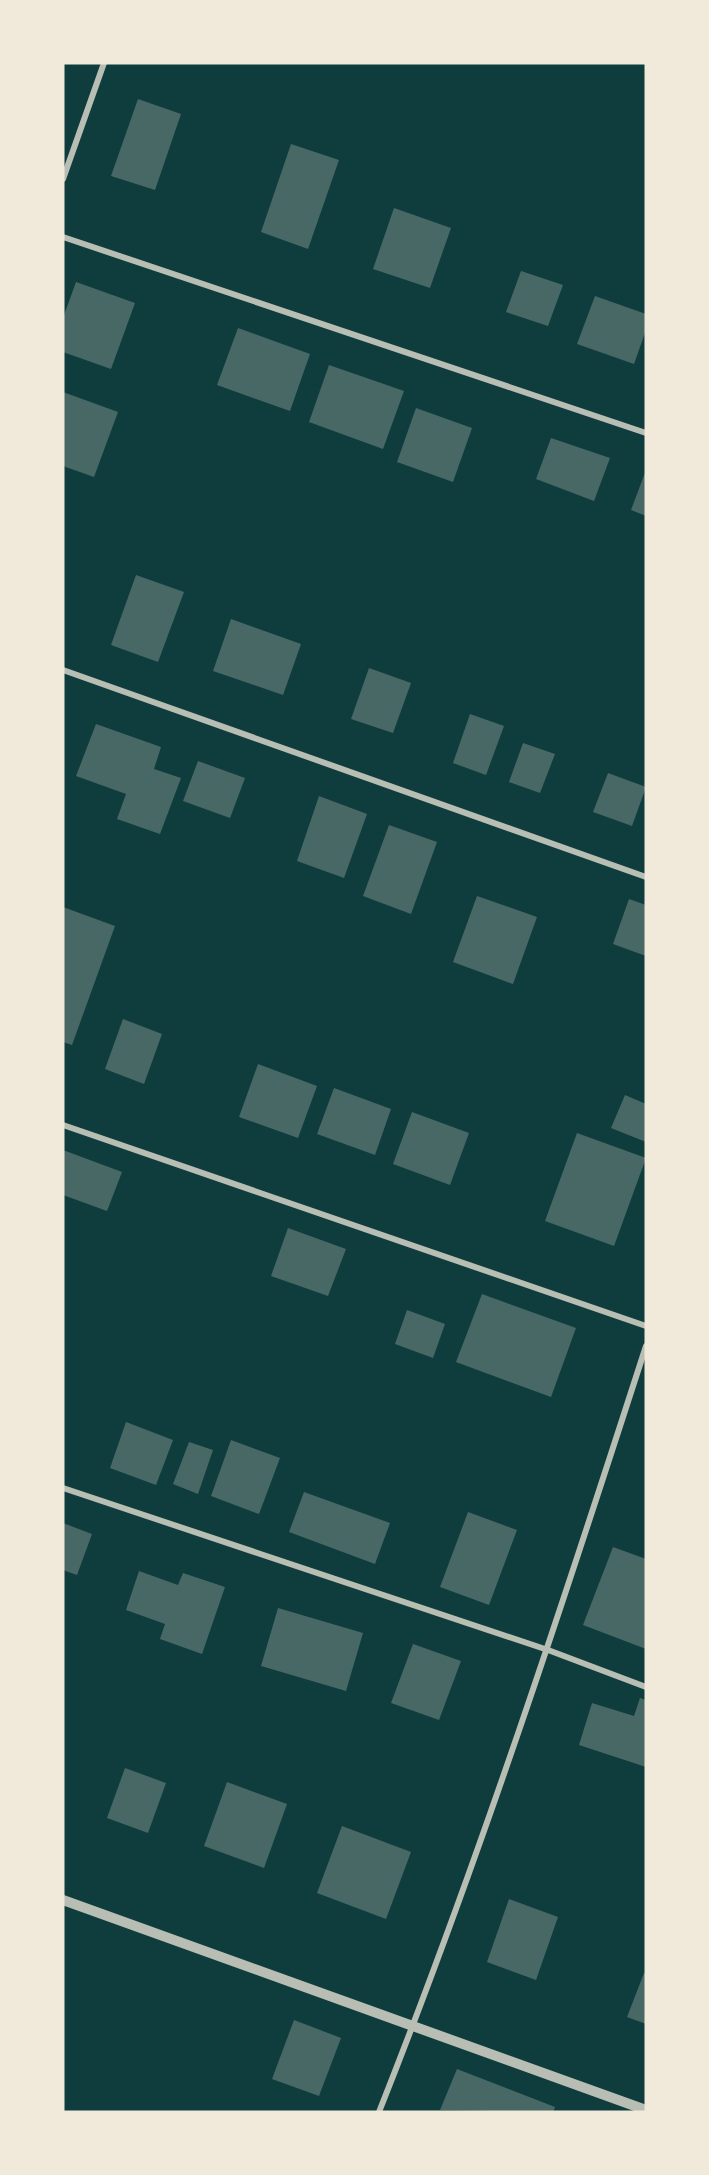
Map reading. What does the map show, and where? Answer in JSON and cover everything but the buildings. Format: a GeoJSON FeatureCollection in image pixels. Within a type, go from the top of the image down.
{"type":"FeatureCollection","features":[{"type":"Feature","properties":{"kind":"street"},"geometry":{"type":"LineString","coordinates":[[63,179],[104,63]]}},
{"type":"Feature","properties":{"kind":"street"},"geometry":{"type":"LineString","coordinates":[[63,237],[646,433]]}},
{"type":"Feature","properties":{"kind":"street"},"geometry":{"type":"LineString","coordinates":[[63,670],[646,877]]}},
{"type":"Feature","properties":{"kind":"street"},"geometry":{"type":"LineString","coordinates":[[63,1125],[646,1326]]}},
{"type":"Feature","properties":{"kind":"street"},"geometry":{"type":"LineString","coordinates":[[379,2112],[413,2027],[548,1650],[646,1346]]}},
{"type":"Feature","properties":{"kind":"street"},"geometry":{"type":"LineString","coordinates":[[63,1488],[548,1650],[646,1687]]}},
{"type":"Feature","properties":{"kind":"street"},"geometry":{"type":"LineString","coordinates":[[63,1900],[646,2110]]}}]}
